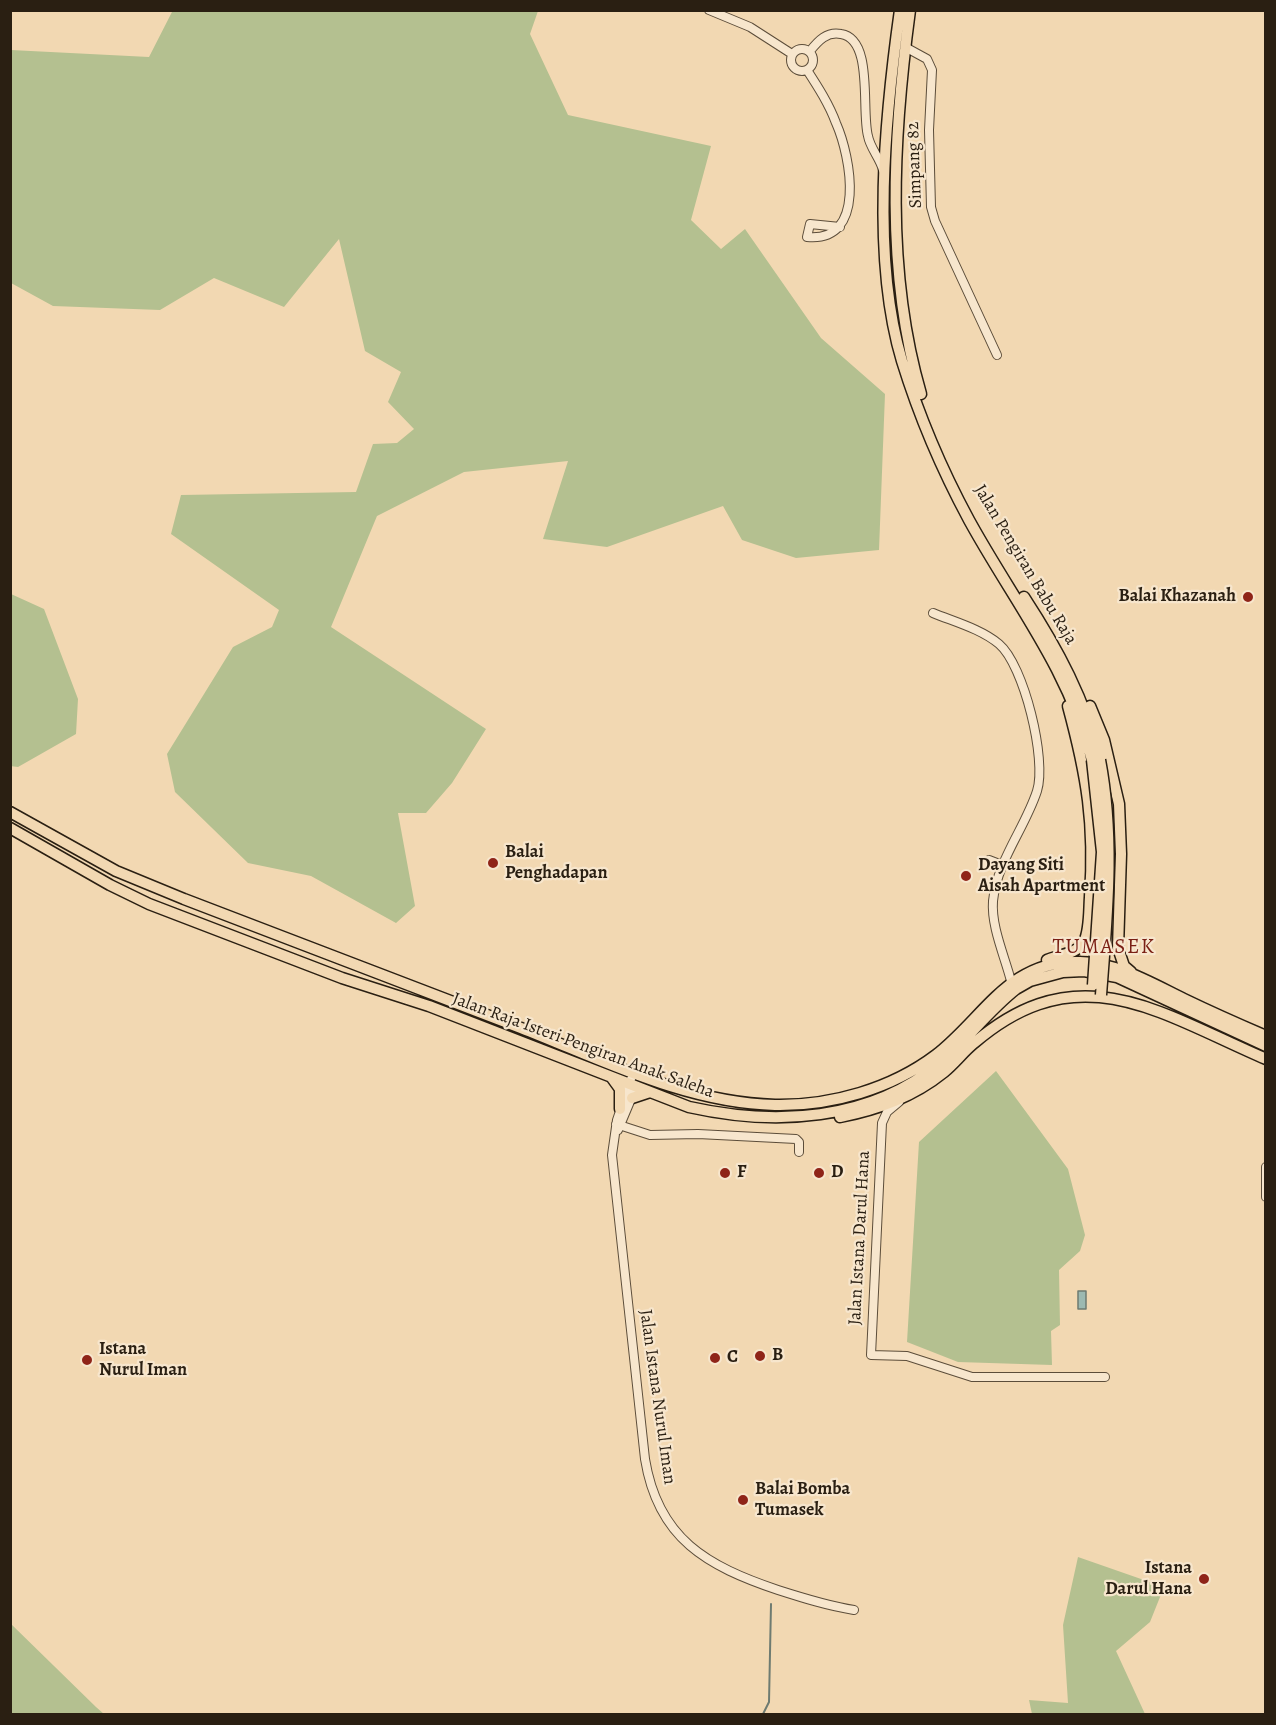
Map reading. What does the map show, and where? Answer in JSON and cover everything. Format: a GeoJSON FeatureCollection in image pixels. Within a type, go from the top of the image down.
{"type":"FeatureCollection","features":[{"type":"Feature","properties":{"kind":"main road","name":"Jalan Pengiran Babu Raja"},"geometry":{"type":"LineString","coordinates":[[900,10],[886,132],[884,180],[889,291],[902,359],[920,413],[970,521],[1060,663]]}},
{"type":"Feature","properties":{"kind":"main road","name":"Jalan Pengiran Babu Raja"},"geometry":{"type":"LineString","coordinates":[[910,10],[898,117],[897,234],[906,327],[918,386],[926,411],[963,498],[1083,704],[1107,808],[1110,859],[1097,995]]}},
{"type":"Feature","properties":{"kind":"main road"},"geometry":{"type":"LineString","coordinates":[[1029,972],[1041,963],[1079,948],[1084,942],[1088,921],[1093,832],[1090,803],[1060,663]]}},
{"type":"Feature","properties":{"kind":"main road"},"geometry":{"type":"LineString","coordinates":[[1060,663],[1094,714],[1113,773],[1119,804],[1121,854],[1118,928],[1120,957],[1133,974]]}},
{"type":"Feature","properties":{"kind":"main road","name":"Jalan Raja Isteri Pengiran Anak Saleha"},"geometry":{"type":"LineString","coordinates":[[10,812],[116,871],[637,1074],[725,1101],[790,1105],[837,1099],[884,1084],[930,1059],[948,1045],[1011,981],[1048,965],[1080,962],[1109,966],[1133,974],[1266,1036]]}},
{"type":"Feature","properties":{"kind":"main road","name":"Jalan Raja Isteri Pengiran Anak Saleha"},"geometry":{"type":"LineString","coordinates":[[10,828],[110,885],[149,904],[260,948],[429,1006],[688,1107],[721,1114],[758,1118],[807,1117],[848,1108],[906,1085],[940,1063],[1016,989],[1029,981],[1063,972],[1084,971],[1117,977],[1266,1046]]}},
{"type":"Feature","properties":{"kind":"main road"},"geometry":{"type":"LineString","coordinates":[[1088,921],[1090,941],[1093,947],[1100,951],[1107,952],[1114,946],[1118,928]]}},
{"type":"Feature","properties":{"kind":"main road"},"geometry":{"type":"LineString","coordinates":[[807,1117],[834,1119],[872,1110],[905,1097],[929,1083],[974,1043],[1018,1013],[1058,999],[1097,995],[1143,1006],[1266,1059]]}},
{"type":"Feature","properties":{"kind":"main road"},"geometry":{"type":"LineString","coordinates":[[611,1077],[620,1089],[620,1109]]}},
{"type":"Feature","properties":{"kind":"main road"},"geometry":{"type":"LineString","coordinates":[[632,1098],[650,1092]]}},
{"type":"Feature","properties":{"kind":"street"},"geometry":{"type":"LineString","coordinates":[[709,10],[750,27],[792,54]]}},
{"type":"Feature","properties":{"kind":"street"},"geometry":{"type":"LineString","coordinates":[[810,51],[824,37],[836,33],[845,34],[857,44],[862,63],[867,134],[879,159],[884,180]]}},
{"type":"Feature","properties":{"kind":"street","name":"Simpang 82"},"geometry":{"type":"LineString","coordinates":[[905,47],[927,59],[932,70],[929,130],[931,207],[935,221],[997,355]]}},
{"type":"Feature","properties":{"kind":"street"},"geometry":{"type":"LineString","coordinates":[[800,48],[810,51],[814,61],[807,70],[800,71],[794,68],[791,61],[792,54],[800,48]]}},
{"type":"Feature","properties":{"kind":"street"},"geometry":{"type":"LineString","coordinates":[[807,70],[837,125],[846,158],[848,207],[844,223],[840,227]]}},
{"type":"Feature","properties":{"kind":"street"},"geometry":{"type":"LineString","coordinates":[[871,144],[879,144],[886,132]]}},
{"type":"Feature","properties":{"kind":"street"},"geometry":{"type":"LineString","coordinates":[[933,613],[978,632],[998,644],[1011,657],[1026,696],[1039,754],[1040,773],[1037,790],[1002,865],[993,901],[994,919],[1011,981]]}},
{"type":"Feature","properties":{"kind":"street"},"geometry":{"type":"LineString","coordinates":[[989,860],[1002,865]]}},
{"type":"Feature","properties":{"kind":"street"},"geometry":{"type":"LineString","coordinates":[[1235,1046],[1266,1064]]}},
{"type":"Feature","properties":{"kind":"street","name":"Jalan Istana Nurul Iman"},"geometry":{"type":"LineString","coordinates":[[618,1125],[620,1109],[637,1074]]}},
{"type":"Feature","properties":{"kind":"street","name":"Jalan Istana Nurul Iman"},"geometry":{"type":"LineString","coordinates":[[633,1085],[632,1098],[614,1135],[612,1155],[645,1459],[651,1489],[657,1502],[685,1541],[716,1566],[790,1593],[854,1610]]}},
{"type":"Feature","properties":{"kind":"street"},"geometry":{"type":"LineString","coordinates":[[882,1123],[887,1112],[905,1097]]}},
{"type":"Feature","properties":{"kind":"street"},"geometry":{"type":"LineString","coordinates":[[872,1110],[878,1113],[882,1123]]}},
{"type":"Feature","properties":{"kind":"street","name":"Jalan Istana Darul Hana"},"geometry":{"type":"LineString","coordinates":[[882,1123],[871,1354],[913,1358],[972,1377],[1105,1377]]}},
{"type":"Feature","properties":{"kind":"street"},"geometry":{"type":"LineString","coordinates":[[618,1125],[650,1135],[721,1134],[796,1139],[799,1142],[799,1152]]}},
{"type":"Feature","properties":{"kind":"street"},"geometry":{"type":"LineString","coordinates":[[1266,1167],[1263,1182],[1266,1197]]}},
{"type":"Feature","properties":{"kind":"green space"},"geometry":{"type":"Polygon","coordinates":[[[173,10],[538,11],[530,34],[568,115],[711,146],[691,220],[721,249],[745,229],[821,338],[885,394],[879,550],[796,558],[742,540],[723,506],[607,547],[543,539],[568,461],[464,472],[377,516],[331,627],[486,729],[452,783],[426,813],[398,813],[415,906],[396,923],[311,876],[248,863],[175,792],[167,754],[233,647],[272,627],[279,610],[171,534],[181,495],[356,492],[373,444],[397,443],[414,429],[388,402],[401,372],[365,351],[339,239],[284,307],[214,278],[160,310],[53,306],[11,283],[11,50],[149,57],[173,10]]]}},
{"type":"Feature","properties":{"kind":"green space"},"geometry":{"type":"Polygon","coordinates":[[[11,594],[44,609],[78,699],[76,734],[18,767],[10,766],[11,594]]]}},
{"type":"Feature","properties":{"kind":"green space"},"geometry":{"type":"Polygon","coordinates":[[[996,1071],[1068,1169],[1085,1235],[1080,1251],[1059,1270],[1060,1325],[1051,1331],[1052,1365],[958,1362],[907,1342],[919,1142],[996,1071]]]}},
{"type":"Feature","properties":{"kind":"green space"},"geometry":{"type":"Polygon","coordinates":[[[1078,1557],[1164,1587],[1150,1622],[1116,1651],[1145,1714],[1032,1714],[1029,1700],[1068,1703],[1063,1625],[1078,1557]]]}},
{"type":"Feature","properties":{"kind":"green space"},"geometry":{"type":"Polygon","coordinates":[[[10,1623],[96,1707],[104,1714],[11,1714],[10,1623]]]}},
{"type":"Feature","properties":{"kind":"water"},"geometry":{"type":"Polygon","coordinates":[[[1078,1291],[1086,1291],[1086,1309],[1078,1309],[1078,1291]]]}},
{"type":"Feature","properties":{"kind":"waterway"},"geometry":{"type":"LineString","coordinates":[[763,1714],[769,1702],[771,1604]]}},
{"type":"Feature","properties":{"kind":"place","name":"Balai Khazanah"},"geometry":{"type":"Point","coordinates":[1248,597]}},
{"type":"Feature","properties":{"kind":"place","name":"Balai Penghadapan"},"geometry":{"type":"Point","coordinates":[493,863]}},
{"type":"Feature","properties":{"kind":"place","name":"Dayang Siti Aisah Apartment"},"geometry":{"type":"Point","coordinates":[966,876]}},
{"type":"Feature","properties":{"kind":"place","name":"F"},"geometry":{"type":"Point","coordinates":[725,1173]}},
{"type":"Feature","properties":{"kind":"place","name":"D"},"geometry":{"type":"Point","coordinates":[819,1173]}},
{"type":"Feature","properties":{"kind":"place","name":"B"},"geometry":{"type":"Point","coordinates":[760,1356]}},
{"type":"Feature","properties":{"kind":"place","name":"C"},"geometry":{"type":"Point","coordinates":[715,1358]}},
{"type":"Feature","properties":{"kind":"place","name":"Istana Nurul Iman"},"geometry":{"type":"Point","coordinates":[87,1360]}},
{"type":"Feature","properties":{"kind":"place","name":"Balai Bomba Tumasek"},"geometry":{"type":"Point","coordinates":[743,1500]}},
{"type":"Feature","properties":{"kind":"place","name":"Istana Darul Hana"},"geometry":{"type":"Point","coordinates":[1204,1579]}},
{"type":"Feature","properties":{"kind":"district","name":"TUMASEK"},"geometry":{"type":"Point","coordinates":[1104,948]}}]}
